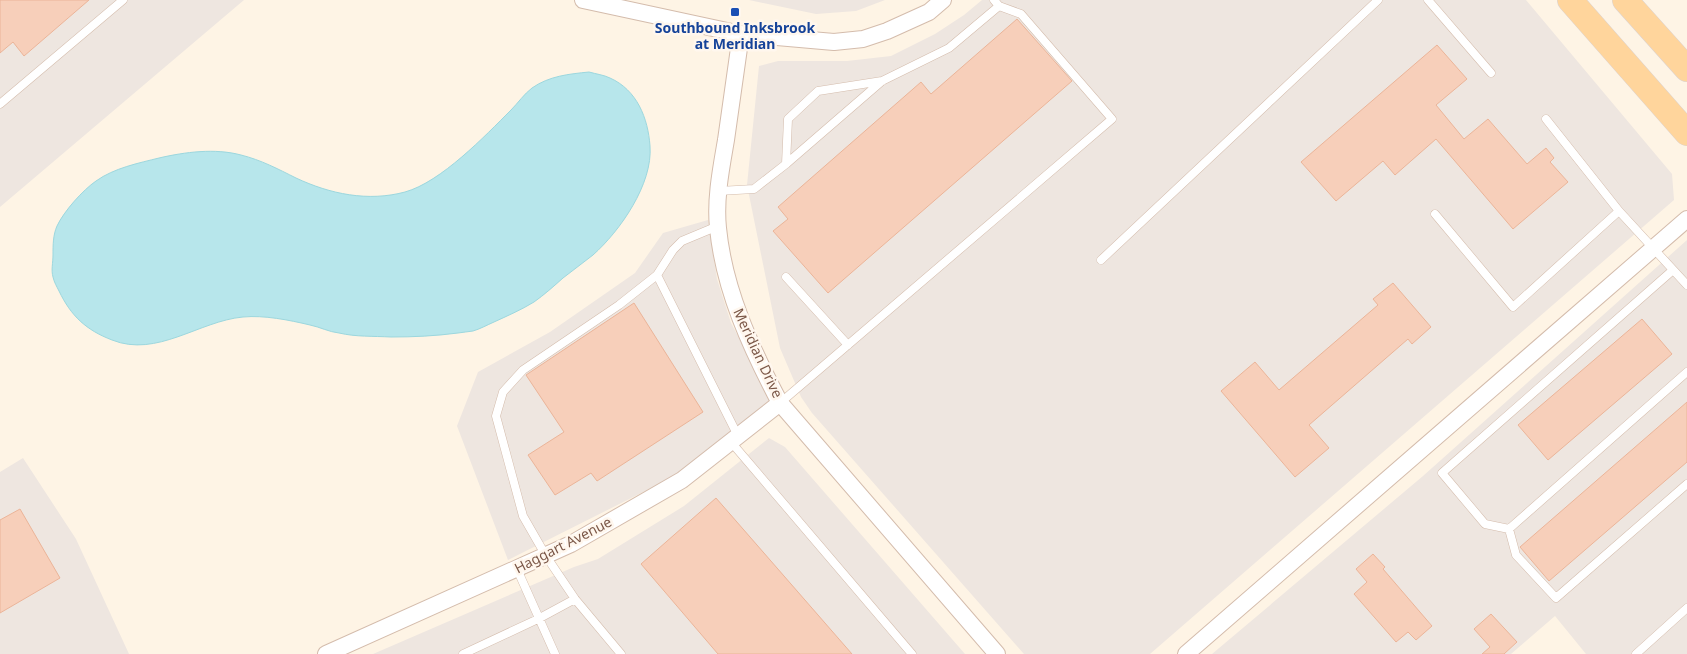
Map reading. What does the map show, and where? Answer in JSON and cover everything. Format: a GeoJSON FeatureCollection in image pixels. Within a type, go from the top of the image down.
{"type":"FeatureCollection","features":[{"type":"Feature","properties":{"kind":"main road"},"geometry":{"type":"LineString","coordinates":[[1570,0],[1687,133]]}},
{"type":"Feature","properties":{"kind":"main road"},"geometry":{"type":"LineString","coordinates":[[1626,0],[1687,69]]}},
{"type":"Feature","properties":{"kind":"street"},"geometry":{"type":"LineString","coordinates":[[583,0],[742,34],[834,42],[863,39],[887,31],[929,12],[944,0]]}},
{"type":"Feature","properties":{"kind":"street","name":"Meridian Drive"},"geometry":{"type":"LineString","coordinates":[[742,34],[719,191],[718,226],[724,269],[738,312],[762,370],[780,403],[998,654]]}},
{"type":"Feature","properties":{"kind":"street"},"geometry":{"type":"LineString","coordinates":[[1186,654],[1687,219]]}},
{"type":"Feature","properties":{"kind":"street","name":"Haggart Avenue"},"geometry":{"type":"LineString","coordinates":[[326,654],[571,544],[682,480],[780,403]]}},
{"type":"Feature","properties":{"kind":"lane"},"geometry":{"type":"LineString","coordinates":[[0,104],[123,0]]}},
{"type":"Feature","properties":{"kind":"lane"},"geometry":{"type":"LineString","coordinates":[[1101,260],[1378,0]]}},
{"type":"Feature","properties":{"kind":"lane"},"geometry":{"type":"LineString","coordinates":[[1428,0],[1491,73]]}},
{"type":"Feature","properties":{"kind":"lane"},"geometry":{"type":"LineString","coordinates":[[719,191],[754,189],[786,164],[882,81],[949,48],[996,3],[1021,14],[1112,119],[780,403]]}},
{"type":"Feature","properties":{"kind":"lane"},"geometry":{"type":"LineString","coordinates":[[786,164],[788,119],[818,90],[882,81]]}},
{"type":"Feature","properties":{"kind":"lane"},"geometry":{"type":"LineString","coordinates":[[1546,119],[1619,211],[1687,286]]}},
{"type":"Feature","properties":{"kind":"lane"},"geometry":{"type":"LineString","coordinates":[[1435,214],[1513,307],[1619,211]]}},
{"type":"Feature","properties":{"kind":"lane"},"geometry":{"type":"LineString","coordinates":[[621,654],[575,599],[546,556],[523,516],[496,416],[503,392],[523,370],[619,305],[657,275],[673,250],[682,241],[718,226]]}},
{"type":"Feature","properties":{"kind":"lane"},"geometry":{"type":"LineString","coordinates":[[1509,529],[1485,524],[1442,473],[1673,270]]}},
{"type":"Feature","properties":{"kind":"lane"},"geometry":{"type":"LineString","coordinates":[[657,275],[735,439],[912,654]]}},
{"type":"Feature","properties":{"kind":"lane"},"geometry":{"type":"LineString","coordinates":[[786,277],[848,345]]}},
{"type":"Feature","properties":{"kind":"lane"},"geometry":{"type":"LineString","coordinates":[[1509,529],[1687,372]]}},
{"type":"Feature","properties":{"kind":"lane"},"geometry":{"type":"LineString","coordinates":[[1509,529],[1516,555],[1556,598],[1687,484]]}},
{"type":"Feature","properties":{"kind":"lane"},"geometry":{"type":"LineString","coordinates":[[517,569],[555,654]]}},
{"type":"Feature","properties":{"kind":"lane"},"geometry":{"type":"LineString","coordinates":[[462,654],[538,619],[575,599]]}},
{"type":"Feature","properties":{"kind":"lane"},"geometry":{"type":"LineString","coordinates":[[1636,654],[1687,608]]}},
{"type":"Feature","properties":{"kind":"shaded area"},"geometry":{"type":"Polygon","coordinates":[[[0,0],[244,0],[0,207],[0,0]]]}},
{"type":"Feature","properties":{"kind":"shaded area"},"geometry":{"type":"Polygon","coordinates":[[[749,0],[885,0],[856,11],[816,14],[749,0]]]}},
{"type":"Feature","properties":{"kind":"shaded area"},"geometry":{"type":"Polygon","coordinates":[[[982,0],[1526,0],[1672,174],[1674,200],[1150,654],[1024,654],[812,413],[801,397],[780,348],[747,185],[759,66],[778,61],[847,61],[891,56],[935,34],[964,15],[982,0]]]}},
{"type":"Feature","properties":{"kind":"shaded area"},"geometry":{"type":"Polygon","coordinates":[[[708,220],[717,279],[731,323],[773,401],[679,474],[508,560],[457,426],[478,372],[550,332],[635,273],[663,233],[708,220]]]}},
{"type":"Feature","properties":{"kind":"shaded area"},"geometry":{"type":"Polygon","coordinates":[[[1687,240],[1687,654],[1586,654],[1555,616],[1511,654],[1212,654],[1423,476],[1687,240]]]}},
{"type":"Feature","properties":{"kind":"shaded area"},"geometry":{"type":"Polygon","coordinates":[[[769,438],[785,447],[965,654],[373,654],[574,567],[598,559],[684,506],[769,438]]]}},
{"type":"Feature","properties":{"kind":"shaded area"},"geometry":{"type":"Polygon","coordinates":[[[23,458],[76,539],[129,654],[0,654],[0,472],[23,458]]]}},
{"type":"Feature","properties":{"kind":"water"},"geometry":{"type":"Polygon","coordinates":[[[589,72],[608,77],[619,83],[634,97],[644,115],[649,136],[650,161],[640,191],[624,220],[593,255],[534,302],[473,331],[424,336],[365,336],[335,332],[268,317],[243,317],[210,325],[162,342],[145,345],[129,344],[112,340],[87,327],[74,315],[54,281],[52,272],[54,240],[60,220],[85,190],[103,176],[119,169],[179,154],[221,152],[256,159],[309,184],[336,192],[363,196],[391,195],[419,187],[448,169],[489,132],[529,90],[559,76],[589,72]]]}},
{"type":"Feature","properties":{"kind":"building"},"geometry":{"type":"Polygon","coordinates":[[[0,0],[89,0],[24,56],[13,42],[0,53],[0,0]]]}},
{"type":"Feature","properties":{"kind":"building"},"geometry":{"type":"Polygon","coordinates":[[[1017,19],[1072,81],[828,293],[773,231],[788,219],[778,207],[921,82],[931,94],[1017,19]]]}},
{"type":"Feature","properties":{"kind":"building"},"geometry":{"type":"Polygon","coordinates":[[[1437,45],[1467,79],[1436,105],[1464,139],[1488,119],[1527,164],[1546,148],[1554,158],[1550,162],[1568,182],[1513,229],[1436,139],[1395,175],[1383,161],[1336,201],[1301,162],[1437,45]]]}},
{"type":"Feature","properties":{"kind":"building"},"geometry":{"type":"Polygon","coordinates":[[[1393,283],[1431,327],[1412,344],[1408,339],[1309,425],[1329,448],[1295,477],[1221,391],[1255,362],[1279,390],[1378,305],[1373,299],[1393,283]]]}},
{"type":"Feature","properties":{"kind":"building"},"geometry":{"type":"Polygon","coordinates":[[[634,303],[703,412],[597,481],[591,473],[555,495],[528,455],[564,432],[526,375],[634,303]]]}},
{"type":"Feature","properties":{"kind":"building"},"geometry":{"type":"Polygon","coordinates":[[[1642,319],[1672,354],[1548,460],[1518,425],[1642,319]]]}},
{"type":"Feature","properties":{"kind":"building"},"geometry":{"type":"Polygon","coordinates":[[[1687,402],[1687,462],[1549,581],[1520,547],[1687,402]]]}},
{"type":"Feature","properties":{"kind":"building"},"geometry":{"type":"Polygon","coordinates":[[[716,498],[852,654],[718,654],[641,564],[716,498]]]}},
{"type":"Feature","properties":{"kind":"building"},"geometry":{"type":"Polygon","coordinates":[[[20,509],[60,578],[0,613],[0,520],[20,509]]]}},
{"type":"Feature","properties":{"kind":"building"},"geometry":{"type":"Polygon","coordinates":[[[1373,554],[1385,567],[1383,569],[1432,626],[1416,640],[1408,632],[1396,642],[1354,594],[1367,582],[1356,569],[1373,554]]]}},
{"type":"Feature","properties":{"kind":"building"},"geometry":{"type":"Polygon","coordinates":[[[1491,614],[1517,642],[1504,654],[1482,654],[1490,647],[1474,629],[1491,614]]]}},
{"type":"Feature","properties":{"kind":"place","name":"Southbound Inksbrook at Meridian"},"geometry":{"type":"Point","coordinates":[735,12]}}]}
